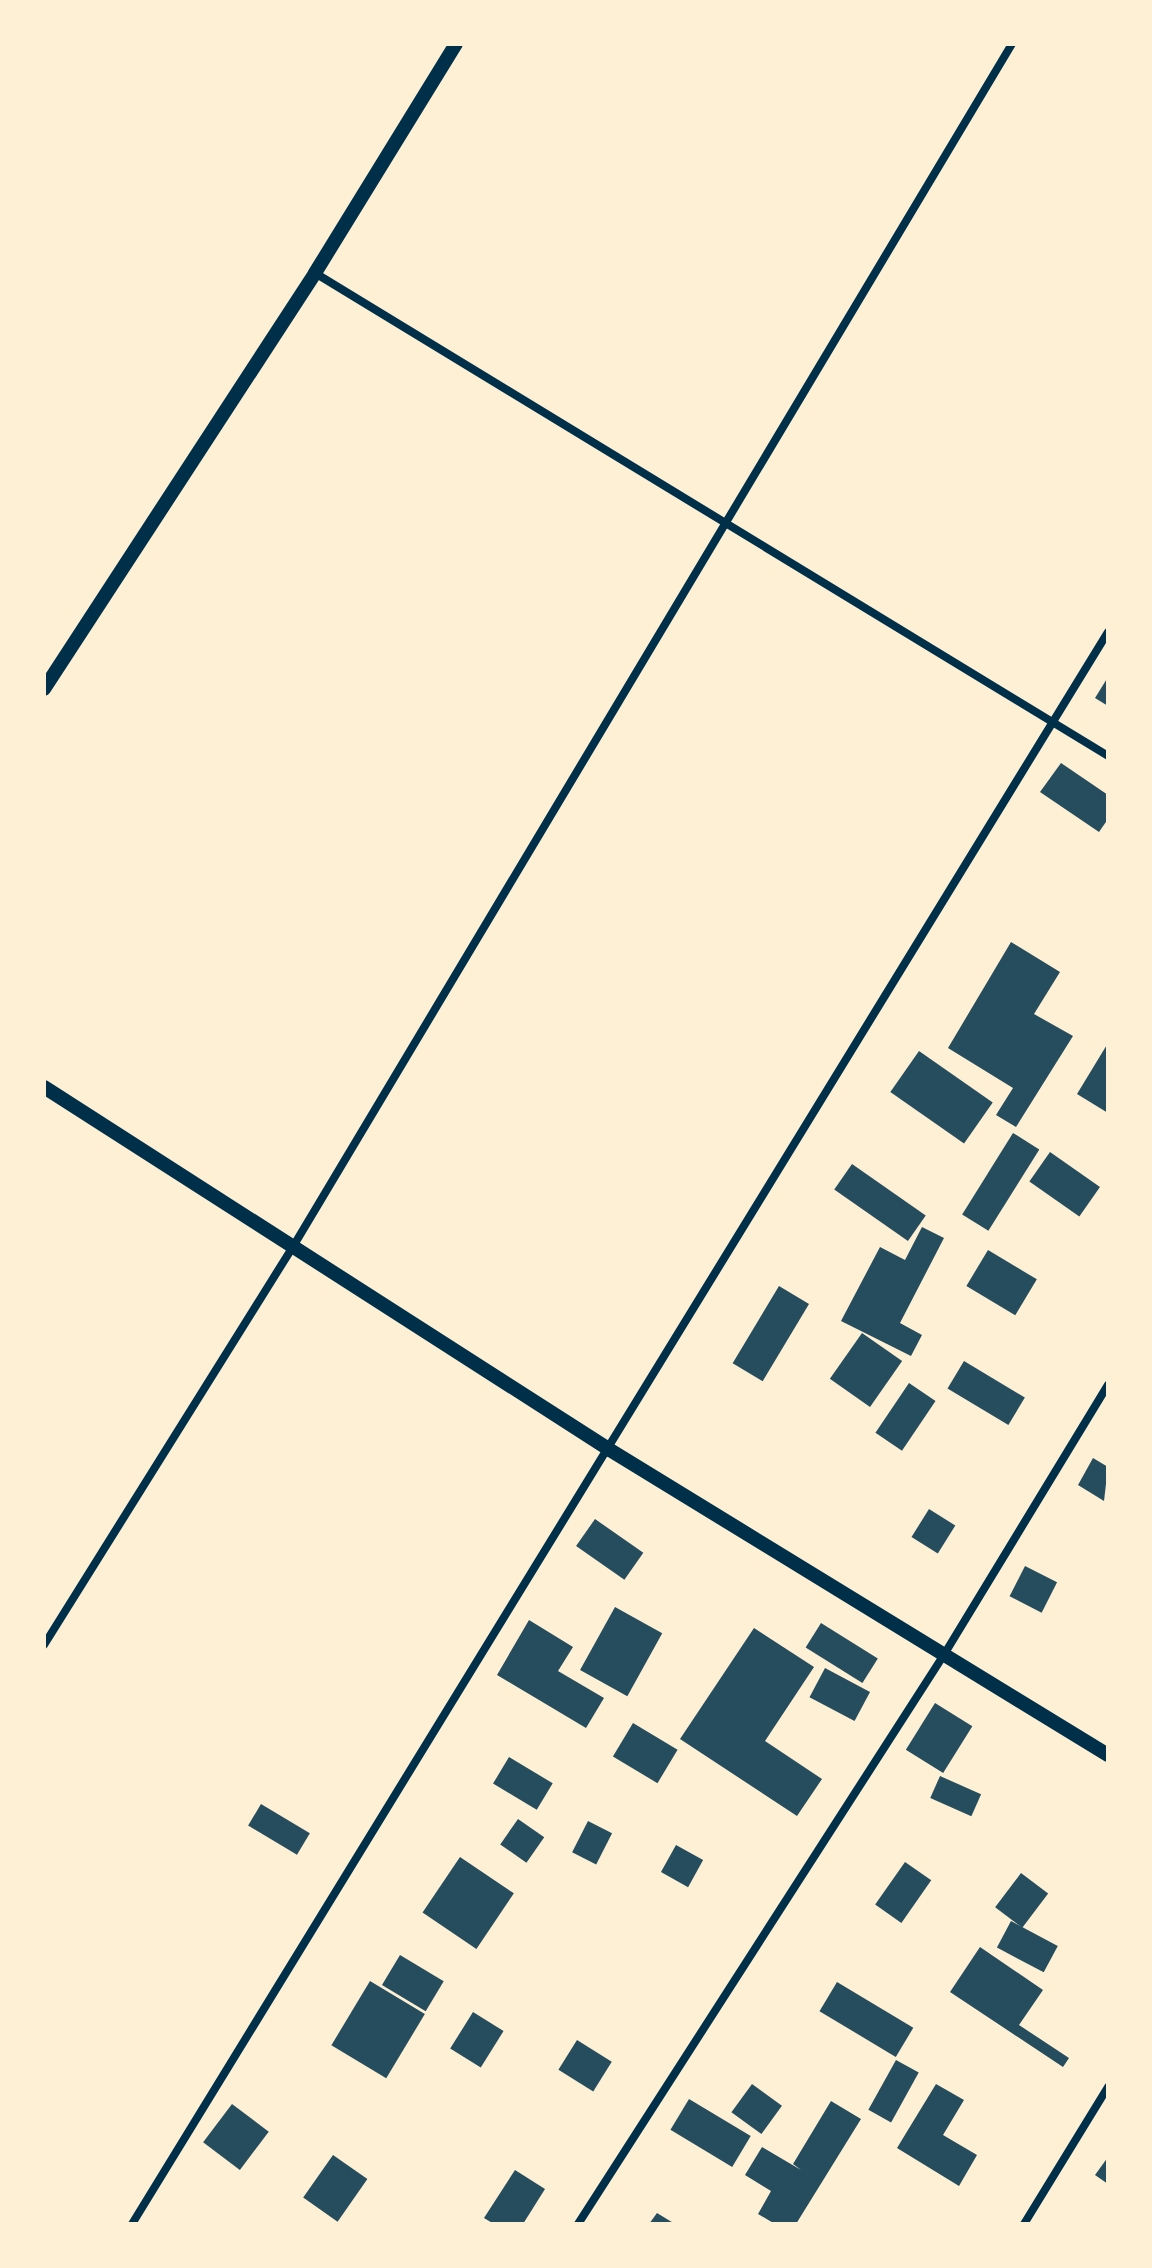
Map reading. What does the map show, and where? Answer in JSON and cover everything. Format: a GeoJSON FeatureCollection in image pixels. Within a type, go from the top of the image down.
{"type":"FeatureCollection","features":[{"type":"Feature","properties":{"kind":"street"},"geometry":{"type":"LineString","coordinates":[[44,689],[315,273],[456,44]]}},
{"type":"Feature","properties":{"kind":"street"},"geometry":{"type":"LineString","coordinates":[[44,1645],[291,1250],[1012,44]]}},
{"type":"Feature","properties":{"kind":"street"},"geometry":{"type":"LineString","coordinates":[[315,273],[724,526],[1108,756]]}},
{"type":"Feature","properties":{"kind":"street"},"geometry":{"type":"LineString","coordinates":[[132,2224],[610,1450],[1108,632]]}},
{"type":"Feature","properties":{"kind":"street"},"geometry":{"type":"LineString","coordinates":[[44,1087],[291,1250],[1108,1755]]}},
{"type":"Feature","properties":{"kind":"street"},"geometry":{"type":"LineString","coordinates":[[578,2224],[945,1653],[1108,1385]]}},
{"type":"Feature","properties":{"kind":"street"},"geometry":{"type":"LineString","coordinates":[[1024,2224],[1108,2087]]}},
{"type":"Feature","properties":{"kind":"building"},"geometry":{"type":"Polygon","coordinates":[[[1108,677],[1108,706],[1095,698],[1108,677]]]}},
{"type":"Feature","properties":{"kind":"building"},"geometry":{"type":"Polygon","coordinates":[[[1061,763],[1108,795],[1108,819],[1099,832],[1040,792],[1061,763]]]}},
{"type":"Feature","properties":{"kind":"building"},"geometry":{"type":"Polygon","coordinates":[[[1011,942],[1060,972],[1034,1014],[1073,1036],[1016,1127],[996,1115],[1013,1088],[948,1048],[1011,942]]]}},
{"type":"Feature","properties":{"kind":"building"},"geometry":{"type":"Polygon","coordinates":[[[1108,1043],[1108,1113],[1077,1094],[1108,1043]]]}},
{"type":"Feature","properties":{"kind":"building"},"geometry":{"type":"Polygon","coordinates":[[[919,1051],[993,1103],[964,1144],[890,1092],[919,1051]]]}},
{"type":"Feature","properties":{"kind":"building"},"geometry":{"type":"Polygon","coordinates":[[[1013,1133],[1039,1149],[988,1231],[962,1214],[1013,1133]]]}},
{"type":"Feature","properties":{"kind":"building"},"geometry":{"type":"Polygon","coordinates":[[[1050,1152],[1100,1187],[1079,1216],[1029,1181],[1050,1152]]]}},
{"type":"Feature","properties":{"kind":"building"},"geometry":{"type":"Polygon","coordinates":[[[852,1164],[926,1216],[908,1241],[834,1189],[852,1164]]]}},
{"type":"Feature","properties":{"kind":"building"},"geometry":{"type":"Polygon","coordinates":[[[922,1227],[944,1238],[900,1323],[922,1335],[911,1356],[841,1321],[880,1247],[905,1260],[922,1227]]]}},
{"type":"Feature","properties":{"kind":"building"},"geometry":{"type":"Polygon","coordinates":[[[988,1250],[1037,1279],[1015,1315],[966,1286],[988,1250]]]}},
{"type":"Feature","properties":{"kind":"building"},"geometry":{"type":"Polygon","coordinates":[[[779,1286],[809,1304],[763,1381],[733,1363],[779,1286]]]}},
{"type":"Feature","properties":{"kind":"building"},"geometry":{"type":"Polygon","coordinates":[[[862,1333],[902,1361],[870,1407],[830,1379],[862,1333]]]}},
{"type":"Feature","properties":{"kind":"building"},"geometry":{"type":"Polygon","coordinates":[[[964,1361],[1025,1398],[1008,1425],[948,1388],[964,1361]]]}},
{"type":"Feature","properties":{"kind":"building"},"geometry":{"type":"Polygon","coordinates":[[[909,1383],[936,1401],[902,1451],[875,1433],[909,1383]]]}},
{"type":"Feature","properties":{"kind":"building"},"geometry":{"type":"Polygon","coordinates":[[[1093,1458],[1108,1467],[1104,1501],[1078,1485],[1093,1458]]]}},
{"type":"Feature","properties":{"kind":"building"},"geometry":{"type":"Polygon","coordinates":[[[929,1509],[955,1525],[938,1553],[912,1537],[929,1509]]]}},
{"type":"Feature","properties":{"kind":"building"},"geometry":{"type":"Polygon","coordinates":[[[595,1519],[643,1553],[624,1580],[576,1546],[595,1519]]]}},
{"type":"Feature","properties":{"kind":"building"},"geometry":{"type":"Polygon","coordinates":[[[1025,1566],[1057,1582],[1042,1613],[1010,1596],[1025,1566]]]}},
{"type":"Feature","properties":{"kind":"building"},"geometry":{"type":"Polygon","coordinates":[[[615,1607],[662,1633],[627,1696],[580,1670],[615,1607]]]}},
{"type":"Feature","properties":{"kind":"building"},"geometry":{"type":"Polygon","coordinates":[[[529,1620],[573,1647],[558,1671],[604,1698],[586,1728],[497,1675],[529,1620]]]}},
{"type":"Feature","properties":{"kind":"building"},"geometry":{"type":"Polygon","coordinates":[[[821,1623],[878,1659],[862,1683],[806,1648],[821,1623]]]}},
{"type":"Feature","properties":{"kind":"building"},"geometry":{"type":"Polygon","coordinates":[[[754,1628],[814,1667],[765,1741],[822,1779],[797,1816],[680,1739],[754,1628]]]}},
{"type":"Feature","properties":{"kind":"building"},"geometry":{"type":"Polygon","coordinates":[[[825,1668],[870,1692],[855,1721],[810,1697],[825,1668]]]}},
{"type":"Feature","properties":{"kind":"building"},"geometry":{"type":"Polygon","coordinates":[[[935,1703],[972,1726],[943,1773],[906,1750],[935,1703]]]}},
{"type":"Feature","properties":{"kind":"building"},"geometry":{"type":"Polygon","coordinates":[[[633,1723],[678,1750],[657,1783],[613,1756],[633,1723]]]}},
{"type":"Feature","properties":{"kind":"building"},"geometry":{"type":"Polygon","coordinates":[[[509,1757],[553,1783],[537,1810],[493,1784],[509,1757]]]}},
{"type":"Feature","properties":{"kind":"building"},"geometry":{"type":"Polygon","coordinates":[[[940,1776],[981,1794],[971,1816],[930,1798],[940,1776]]]}},
{"type":"Feature","properties":{"kind":"building"},"geometry":{"type":"Polygon","coordinates":[[[261,1804],[310,1833],[297,1855],[248,1825],[261,1804]]]}},
{"type":"Feature","properties":{"kind":"building"},"geometry":{"type":"Polygon","coordinates":[[[518,1819],[544,1837],[526,1863],[500,1844],[518,1819]]]}},
{"type":"Feature","properties":{"kind":"building"},"geometry":{"type":"Polygon","coordinates":[[[588,1821],[612,1833],[596,1864],[572,1852],[588,1821]]]}},
{"type":"Feature","properties":{"kind":"building"},"geometry":{"type":"Polygon","coordinates":[[[676,1845],[703,1860],[688,1887],[661,1872],[676,1845]]]}},
{"type":"Feature","properties":{"kind":"building"},"geometry":{"type":"Polygon","coordinates":[[[460,1857],[514,1893],[476,1949],[423,1913],[460,1857]]]}},
{"type":"Feature","properties":{"kind":"building"},"geometry":{"type":"Polygon","coordinates":[[[905,1862],[931,1880],[901,1923],[875,1905],[905,1862]]]}},
{"type":"Feature","properties":{"kind":"building"},"geometry":{"type":"Polygon","coordinates":[[[1021,1873],[1048,1893],[1022,1928],[995,1907],[1021,1873]]]}},
{"type":"Feature","properties":{"kind":"building"},"geometry":{"type":"Polygon","coordinates":[[[1011,1921],[1058,1946],[1044,1972],[997,1947],[1011,1921]]]}},
{"type":"Feature","properties":{"kind":"building"},"geometry":{"type":"Polygon","coordinates":[[[980,1947],[1043,1990],[1019,2025],[1069,2058],[1063,2067],[950,1992],[980,1947]]]}},
{"type":"Feature","properties":{"kind":"building"},"geometry":{"type":"Polygon","coordinates":[[[400,1955],[444,1981],[426,2011],[382,1985],[400,1955]]]}},
{"type":"Feature","properties":{"kind":"building"},"geometry":{"type":"Polygon","coordinates":[[[370,1981],[425,2014],[386,2078],[331,2045],[370,1981]]]}},
{"type":"Feature","properties":{"kind":"building"},"geometry":{"type":"Polygon","coordinates":[[[837,1982],[913,2028],[896,2057],[819,2011],[837,1982]]]}},
{"type":"Feature","properties":{"kind":"building"},"geometry":{"type":"Polygon","coordinates":[[[473,2012],[504,2031],[481,2068],[450,2048],[473,2012]]]}},
{"type":"Feature","properties":{"kind":"building"},"geometry":{"type":"Polygon","coordinates":[[[577,2040],[612,2062],[593,2091],[558,2070],[577,2040]]]}},
{"type":"Feature","properties":{"kind":"building"},"geometry":{"type":"Polygon","coordinates":[[[896,2060],[919,2073],[891,2122],[868,2110],[896,2060]]]}},
{"type":"Feature","properties":{"kind":"building"},"geometry":{"type":"Polygon","coordinates":[[[752,2084],[782,2106],[761,2134],[731,2112],[752,2084]]]}},
{"type":"Feature","properties":{"kind":"building"},"geometry":{"type":"Polygon","coordinates":[[[936,2084],[964,2100],[943,2135],[977,2155],[959,2186],[897,2148],[936,2084]]]}},
{"type":"Feature","properties":{"kind":"building"},"geometry":{"type":"Polygon","coordinates":[[[689,2099],[751,2136],[732,2167],[670,2130],[689,2099]]]}},
{"type":"Feature","properties":{"kind":"building"},"geometry":{"type":"Polygon","coordinates":[[[831,2101],[861,2119],[796,2224],[775,2224],[758,2214],[771,2191],[745,2175],[762,2147],[801,2170],[793,2164],[831,2101]]]}},
{"type":"Feature","properties":{"kind":"building"},"geometry":{"type":"Polygon","coordinates":[[[232,2104],[269,2132],[240,2170],[203,2142],[232,2104]]]}},
{"type":"Feature","properties":{"kind":"building"},"geometry":{"type":"Polygon","coordinates":[[[333,2155],[367,2179],[338,2222],[303,2198],[333,2155]]]}},
{"type":"Feature","properties":{"kind":"building"},"geometry":{"type":"Polygon","coordinates":[[[1108,2157],[1108,2184],[1095,2175],[1108,2157]]]}},
{"type":"Feature","properties":{"kind":"building"},"geometry":{"type":"Polygon","coordinates":[[[515,2170],[545,2189],[523,2224],[494,2224],[484,2218],[515,2170]]]}},
{"type":"Feature","properties":{"kind":"building"},"geometry":{"type":"Polygon","coordinates":[[[657,2213],[675,2224],[649,2224],[657,2213]]]}}]}
